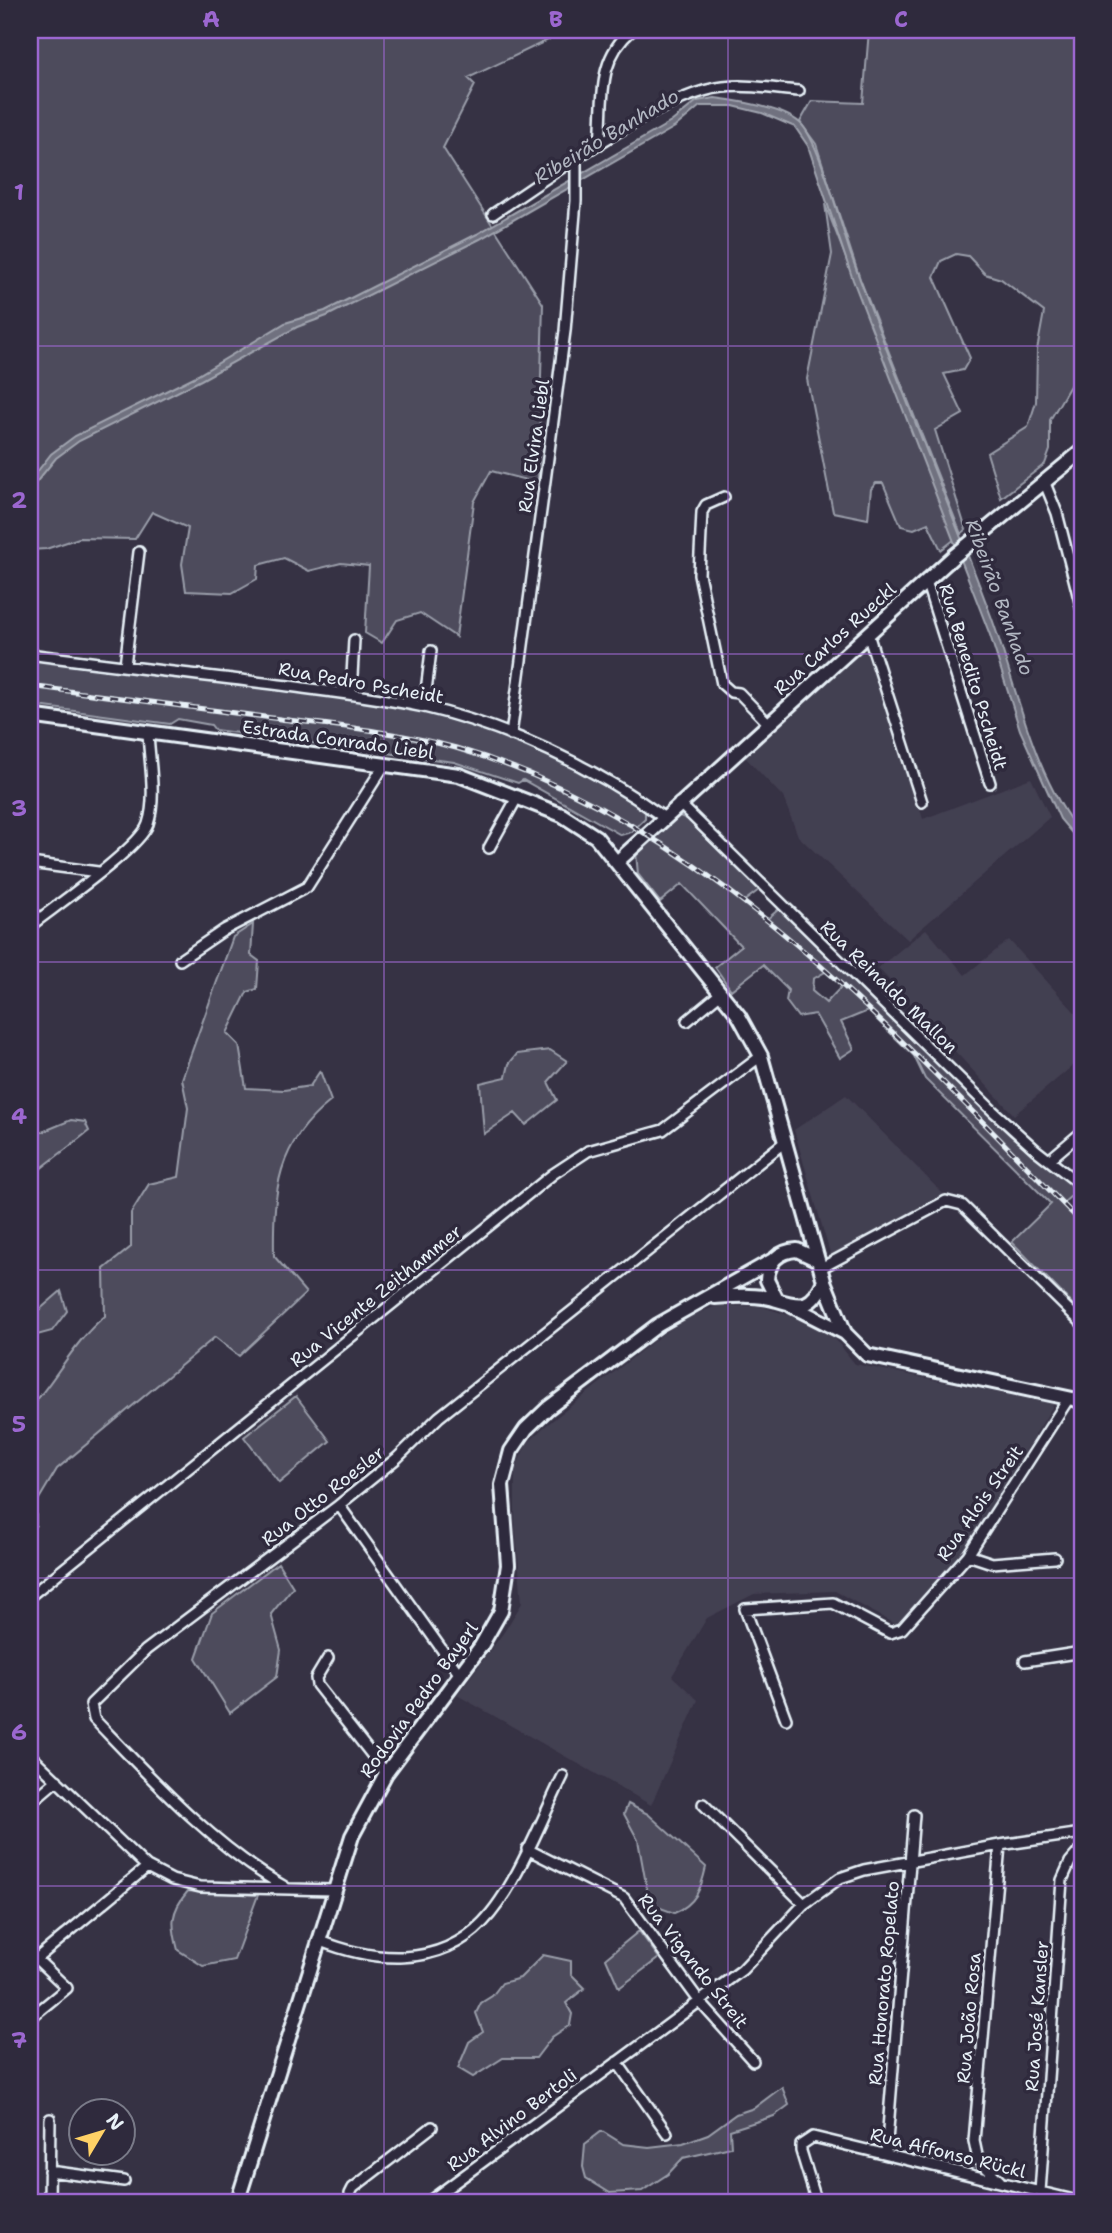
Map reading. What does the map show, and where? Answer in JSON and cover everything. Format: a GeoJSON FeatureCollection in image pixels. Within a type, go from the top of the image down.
{"type":"FeatureCollection","features":[{"type":"Feature","properties":{"kind":"main road","name":"Rua Carlos Rueckl"},"geometry":{"type":"LineString","coordinates":[[618,861],[663,817],[953,557],[1082,451]]}},
{"type":"Feature","properties":{"kind":"main road","name":"Estrada Conrado Liebl"},"geometry":{"type":"LineString","coordinates":[[30,716],[459,775],[518,796],[586,828],[618,861],[753,1037],[786,1141],[819,1264]]}},
{"type":"Feature","properties":{"kind":"main road"},"geometry":{"type":"LineString","coordinates":[[777,1300],[767,1280],[773,1260],[801,1240],[806,1214]]}},
{"type":"Feature","properties":{"kind":"main road"},"geometry":{"type":"LineString","coordinates":[[789,1250],[805,1252],[819,1264],[845,1333]]}},
{"type":"Feature","properties":{"kind":"main road","name":"Rodovia Pedro Bayerl"},"geometry":{"type":"LineString","coordinates":[[237,2203],[352,1836],[386,1773],[489,1635],[503,1603],[508,1565],[502,1485],[508,1459],[516,1442],[548,1408],[669,1318],[773,1260]]}},
{"type":"Feature","properties":{"kind":"main road"},"geometry":{"type":"LineString","coordinates":[[792,1306],[808,1303],[815,1297],[824,1281]]}},
{"type":"Feature","properties":{"kind":"main road"},"geometry":{"type":"LineString","coordinates":[[708,1297],[777,1300],[845,1333],[867,1355],[878,1359],[1076,1400]]}},
{"type":"Feature","properties":{"kind":"street"},"geometry":{"type":"LineString","coordinates":[[600,144],[606,63],[619,41],[632,30]]}},
{"type":"Feature","properties":{"kind":"street"},"geometry":{"type":"LineString","coordinates":[[493,214],[600,144],[663,109],[705,91],[738,87],[799,91]]}},
{"type":"Feature","properties":{"kind":"street","name":"Rua Elvira Liebl"},"geometry":{"type":"LineString","coordinates":[[511,735],[565,331],[576,201],[576,160]]}},
{"type":"Feature","properties":{"kind":"street"},"geometry":{"type":"LineString","coordinates":[[1044,481],[1057,513],[1079,585],[1082,610]]}},
{"type":"Feature","properties":{"kind":"street"},"geometry":{"type":"LineString","coordinates":[[724,497],[706,505],[702,512],[699,574],[722,684],[731,692],[739,693],[768,723]]}},
{"type":"Feature","properties":{"kind":"street"},"geometry":{"type":"LineString","coordinates":[[125,665],[139,552]]}},
{"type":"Feature","properties":{"kind":"street","name":"Rua Benedito Pscheidt"},"geometry":{"type":"LineString","coordinates":[[926,581],[990,783]]}},
{"type":"Feature","properties":{"kind":"street"},"geometry":{"type":"LineString","coordinates":[[868,634],[922,802]]}},
{"type":"Feature","properties":{"kind":"street"},"geometry":{"type":"LineString","coordinates":[[351,694],[354,640]]}},
{"type":"Feature","properties":{"kind":"street"},"geometry":{"type":"LineString","coordinates":[[425,707],[431,651]]}},
{"type":"Feature","properties":{"kind":"street","name":"Rua Pedro Pscheidt"},"geometry":{"type":"LineString","coordinates":[[30,654],[351,694],[425,707],[511,735],[592,771],[633,794],[663,817]]}},
{"type":"Feature","properties":{"kind":"street"},"geometry":{"type":"LineString","coordinates":[[30,926],[141,836],[149,822],[148,732]]}},
{"type":"Feature","properties":{"kind":"street"},"geometry":{"type":"LineString","coordinates":[[180,960],[224,930],[301,892],[385,764]]}},
{"type":"Feature","properties":{"kind":"street"},"geometry":{"type":"LineString","coordinates":[[489,848],[518,796]]}},
{"type":"Feature","properties":{"kind":"street","name":"Rua Reinaldo Mallon"},"geometry":{"type":"LineString","coordinates":[[679,803],[993,1111],[1082,1186]]}},
{"type":"Feature","properties":{"kind":"street"},"geometry":{"type":"LineString","coordinates":[[30,863],[98,872]]}},
{"type":"Feature","properties":{"kind":"street"},"geometry":{"type":"LineString","coordinates":[[687,1021],[721,993]]}},
{"type":"Feature","properties":{"kind":"street","name":"Rua Vicente Zeithammer"},"geometry":{"type":"LineString","coordinates":[[30,1596],[553,1174],[588,1152],[663,1129],[761,1056]]}},
{"type":"Feature","properties":{"kind":"street"},"geometry":{"type":"LineString","coordinates":[[1049,1160],[1082,1132]]}},
{"type":"Feature","properties":{"kind":"street","name":"Rua Otto Roesler"},"geometry":{"type":"LineString","coordinates":[[285,1887],[247,1864],[157,1785],[94,1718],[91,1704],[146,1650],[339,1505],[397,1458],[439,1418],[786,1141]]}},
{"type":"Feature","properties":{"kind":"street"},"geometry":{"type":"LineString","coordinates":[[819,1264],[946,1201],[953,1201],[962,1205],[1082,1323]]}},
{"type":"Feature","properties":{"kind":"street","name":"Rua Alois Streit"},"geometry":{"type":"LineString","coordinates":[[786,1719],[745,1609],[833,1603],[895,1633],[902,1629],[968,1555],[1076,1400]]}},
{"type":"Feature","properties":{"kind":"street"},"geometry":{"type":"LineString","coordinates":[[339,1505],[460,1675]]}},
{"type":"Feature","properties":{"kind":"street"},"geometry":{"type":"LineString","coordinates":[[968,1555],[992,1563],[1055,1558]]}},
{"type":"Feature","properties":{"kind":"street"},"geometry":{"type":"LineString","coordinates":[[1025,1661],[1082,1652]]}},
{"type":"Feature","properties":{"kind":"street"},"geometry":{"type":"LineString","coordinates":[[328,1658],[316,1678],[317,1685],[386,1773]]}},
{"type":"Feature","properties":{"kind":"street"},"geometry":{"type":"LineString","coordinates":[[30,1755],[148,1867],[186,1885],[333,1890]]}},
{"type":"Feature","properties":{"kind":"street"},"geometry":{"type":"LineString","coordinates":[[318,1940],[349,1953],[377,1958],[406,1958],[440,1949],[483,1922],[499,1903],[563,1776]]}},
{"type":"Feature","properties":{"kind":"street"},"geometry":{"type":"LineString","coordinates":[[30,1803],[57,1780]]}},
{"type":"Feature","properties":{"kind":"street"},"geometry":{"type":"LineString","coordinates":[[703,1804],[804,1905]]}},
{"type":"Feature","properties":{"kind":"street","name":"Rua Honorato Ropelato"},"geometry":{"type":"LineString","coordinates":[[886,2153],[914,1815]]}},
{"type":"Feature","properties":{"kind":"street","name":"Rua Alvino Bertoli"},"geometry":{"type":"LineString","coordinates":[[427,2203],[701,2002],[757,1956],[804,1905],[840,1878],[910,1861],[1082,1833]]}},
{"type":"Feature","properties":{"kind":"street","name":"Rua João Rosa"},"geometry":{"type":"LineString","coordinates":[[1000,1845],[974,2147],[982,2165],[1002,2182]]}},
{"type":"Feature","properties":{"kind":"street","name":"Rua José Kansler"},"geometry":{"type":"LineString","coordinates":[[1040,2192],[1062,1880],[1070,1862],[1082,1848]]}},
{"type":"Feature","properties":{"kind":"street","name":"Rua Vigando Streit"},"geometry":{"type":"LineString","coordinates":[[527,1849],[624,1898],[701,2002],[752,2061]]}},
{"type":"Feature","properties":{"kind":"street"},"geometry":{"type":"LineString","coordinates":[[30,2018],[67,1988],[33,1956],[148,1867]]}},
{"type":"Feature","properties":{"kind":"street"},"geometry":{"type":"LineString","coordinates":[[617,2062],[667,2133]]}},
{"type":"Feature","properties":{"kind":"street"},"geometry":{"type":"LineString","coordinates":[[49,2203],[50,2119]]}},
{"type":"Feature","properties":{"kind":"street"},"geometry":{"type":"LineString","coordinates":[[351,2203],[350,2194],[353,2188],[432,2127]]}},
{"type":"Feature","properties":{"kind":"street","name":"Rua Affonso Rückl"},"geometry":{"type":"LineString","coordinates":[[817,2203],[800,2151],[806,2139],[824,2138],[1082,2202]]}},
{"type":"Feature","properties":{"kind":"street"},"geometry":{"type":"LineString","coordinates":[[49,2171],[124,2181]]}},
{"type":"Feature","properties":{"kind":"shaded area"},"geometry":{"type":"Polygon","coordinates":[[[30,30],[569,30],[468,78],[475,85],[443,148],[543,304],[538,483],[491,471],[474,502],[456,637],[420,613],[397,620],[382,643],[365,633],[369,566],[341,563],[309,571],[284,558],[258,565],[257,579],[232,593],[186,591],[182,564],[188,528],[152,512],[135,539],[79,538],[46,549],[30,550],[30,30]]]}},
{"type":"Feature","properties":{"kind":"shaded area"},"geometry":{"type":"Polygon","coordinates":[[[869,30],[1082,30],[1082,365],[1050,420],[1050,450],[1045,464],[1001,498],[987,453],[1028,427],[1036,402],[1037,350],[1044,312],[1001,279],[985,274],[968,256],[956,254],[941,261],[934,277],[970,358],[963,370],[944,374],[963,414],[935,430],[966,530],[961,534],[860,279],[816,144],[800,122],[812,101],[863,103],[869,30]]]}},
{"type":"Feature","properties":{"kind":"shaded area"},"geometry":{"type":"Polygon","coordinates":[[[825,204],[955,539],[941,550],[928,523],[914,529],[901,526],[883,483],[876,483],[871,489],[868,519],[833,512],[807,379],[832,254],[825,204]]]}},
{"type":"Feature","properties":{"kind":"shaded area"},"geometry":{"type":"Polygon","coordinates":[[[867,645],[923,819],[1031,778],[1050,817],[908,940],[798,836],[783,797],[745,757],[867,645]]]}},
{"type":"Feature","properties":{"kind":"shaded area"},"geometry":{"type":"Polygon","coordinates":[[[30,654],[424,707],[511,735],[645,804],[645,819],[631,832],[621,835],[523,780],[518,783],[454,762],[215,730],[211,725],[178,719],[170,724],[30,705],[30,654]]]}},
{"type":"Feature","properties":{"kind":"shaded area"},"geometry":{"type":"Polygon","coordinates":[[[675,814],[687,819],[759,890],[743,902],[766,920],[779,909],[1010,1135],[1082,1192],[1082,1207],[1071,1196],[1063,1203],[1082,1223],[1082,1314],[1012,1242],[1051,1204],[925,1079],[914,1056],[868,1011],[841,1022],[854,1049],[840,1058],[815,1014],[798,1017],[786,1001],[788,990],[763,965],[731,990],[715,967],[741,946],[682,884],[660,902],[638,874],[636,853],[675,814]],[[827,971],[813,979],[812,991],[826,1003],[842,986],[827,971]]]}},
{"type":"Feature","properties":{"kind":"shaded area"},"geometry":{"type":"Polygon","coordinates":[[[253,924],[251,955],[259,961],[257,989],[247,992],[227,1033],[239,1045],[246,1088],[284,1090],[310,1086],[320,1071],[331,1101],[299,1134],[289,1151],[277,1189],[274,1256],[306,1293],[239,1356],[215,1337],[57,1469],[36,1504],[36,1525],[30,1533],[30,1408],[75,1348],[105,1316],[104,1269],[131,1247],[131,1213],[149,1184],[179,1177],[188,1108],[182,1079],[233,937],[253,924]]]}},
{"type":"Feature","properties":{"kind":"shaded area"},"geometry":{"type":"Polygon","coordinates":[[[926,929],[965,975],[1009,940],[1082,1020],[1082,1058],[1014,1115],[878,968],[926,929]]]}},
{"type":"Feature","properties":{"kind":"shaded area"},"geometry":{"type":"Polygon","coordinates":[[[550,1050],[567,1061],[548,1082],[557,1100],[526,1125],[515,1113],[484,1134],[480,1083],[506,1077],[509,1064],[517,1054],[550,1050]]]}},
{"type":"Feature","properties":{"kind":"shaded area"},"geometry":{"type":"Polygon","coordinates":[[[846,1095],[943,1194],[832,1260],[794,1130],[846,1095]]]}},
{"type":"Feature","properties":{"kind":"shaded area"},"geometry":{"type":"Polygon","coordinates":[[[71,1120],[85,1122],[89,1131],[30,1177],[30,1137],[71,1120]]]}},
{"type":"Feature","properties":{"kind":"shaded area"},"geometry":{"type":"Polygon","coordinates":[[[61,1291],[67,1311],[52,1331],[30,1337],[30,1318],[61,1291]]]}},
{"type":"Feature","properties":{"kind":"shaded area"},"geometry":{"type":"Polygon","coordinates":[[[716,1306],[760,1306],[806,1321],[832,1335],[855,1364],[1054,1404],[968,1545],[899,1626],[835,1591],[754,1594],[707,1618],[672,1676],[698,1700],[651,1805],[457,1695],[522,1603],[515,1524],[515,1470],[526,1445],[544,1427],[664,1333],[689,1317],[716,1306]]]}},
{"type":"Feature","properties":{"kind":"shaded area"},"geometry":{"type":"Polygon","coordinates":[[[296,1396],[330,1441],[279,1483],[244,1437],[296,1396]]]}},
{"type":"Feature","properties":{"kind":"shaded area"},"geometry":{"type":"Polygon","coordinates":[[[278,1563],[293,1587],[271,1614],[281,1650],[277,1677],[230,1713],[196,1658],[212,1613],[278,1563]]]}},
{"type":"Feature","properties":{"kind":"shaded area"},"geometry":{"type":"Polygon","coordinates":[[[628,1804],[648,1814],[706,1867],[696,1895],[688,1905],[674,1913],[655,1906],[648,1895],[638,1840],[624,1814],[628,1804]]]}},
{"type":"Feature","properties":{"kind":"shaded area"},"geometry":{"type":"Polygon","coordinates":[[[188,1891],[258,1895],[234,1960],[203,1966],[178,1950],[174,1933],[175,1912],[188,1891]]]}},
{"type":"Feature","properties":{"kind":"shaded area"},"geometry":{"type":"Polygon","coordinates":[[[639,1931],[659,1958],[619,1988],[606,1958],[639,1931]]]}},
{"type":"Feature","properties":{"kind":"shaded area"},"geometry":{"type":"Polygon","coordinates":[[[543,1955],[571,1961],[571,1974],[585,1988],[566,2003],[572,2014],[570,2025],[552,2037],[536,2058],[503,2058],[473,2077],[458,2068],[469,2042],[483,2032],[476,2013],[481,2003],[492,1996],[502,1983],[520,1978],[543,1955]]]}},
{"type":"Feature","properties":{"kind":"shaded area"},"geometry":{"type":"Polygon","coordinates":[[[782,2087],[789,2105],[774,2116],[730,2130],[731,2147],[683,2158],[668,2174],[642,2191],[610,2193],[586,2178],[583,2167],[585,2144],[602,2131],[623,2144],[649,2147],[683,2143],[708,2134],[736,2114],[754,2108],[782,2087]]]}},
{"type":"Feature","properties":{"kind":"water"},"geometry":{"type":"Polygon","coordinates":[[[715,98],[760,106],[792,117],[800,123],[815,146],[868,301],[991,616],[1028,730],[1051,786],[1082,835],[1082,845],[1060,819],[1020,730],[990,635],[853,280],[808,146],[795,127],[762,113],[733,106],[700,106],[675,127],[480,239],[327,316],[297,327],[201,380],[79,441],[56,458],[30,490],[30,481],[51,454],[75,436],[198,375],[285,323],[325,311],[477,234],[671,122],[697,101],[715,98]]]}},
{"type":"Feature","properties":{"kind":"railway"},"geometry":{"type":"LineString","coordinates":[[30,686],[413,738],[456,748],[549,782],[636,828],[718,883],[797,945],[872,1012],[944,1082],[1082,1223]]}},
{"type":"Feature","properties":{"kind":"water label","name":"Ribeirão Banhado"},"geometry":{"type":"Point","coordinates":[606,136]}},
{"type":"Feature","properties":{"kind":"water label","name":"Ribeirão Banhado"},"geometry":{"type":"Point","coordinates":[1000,597]}}]}
